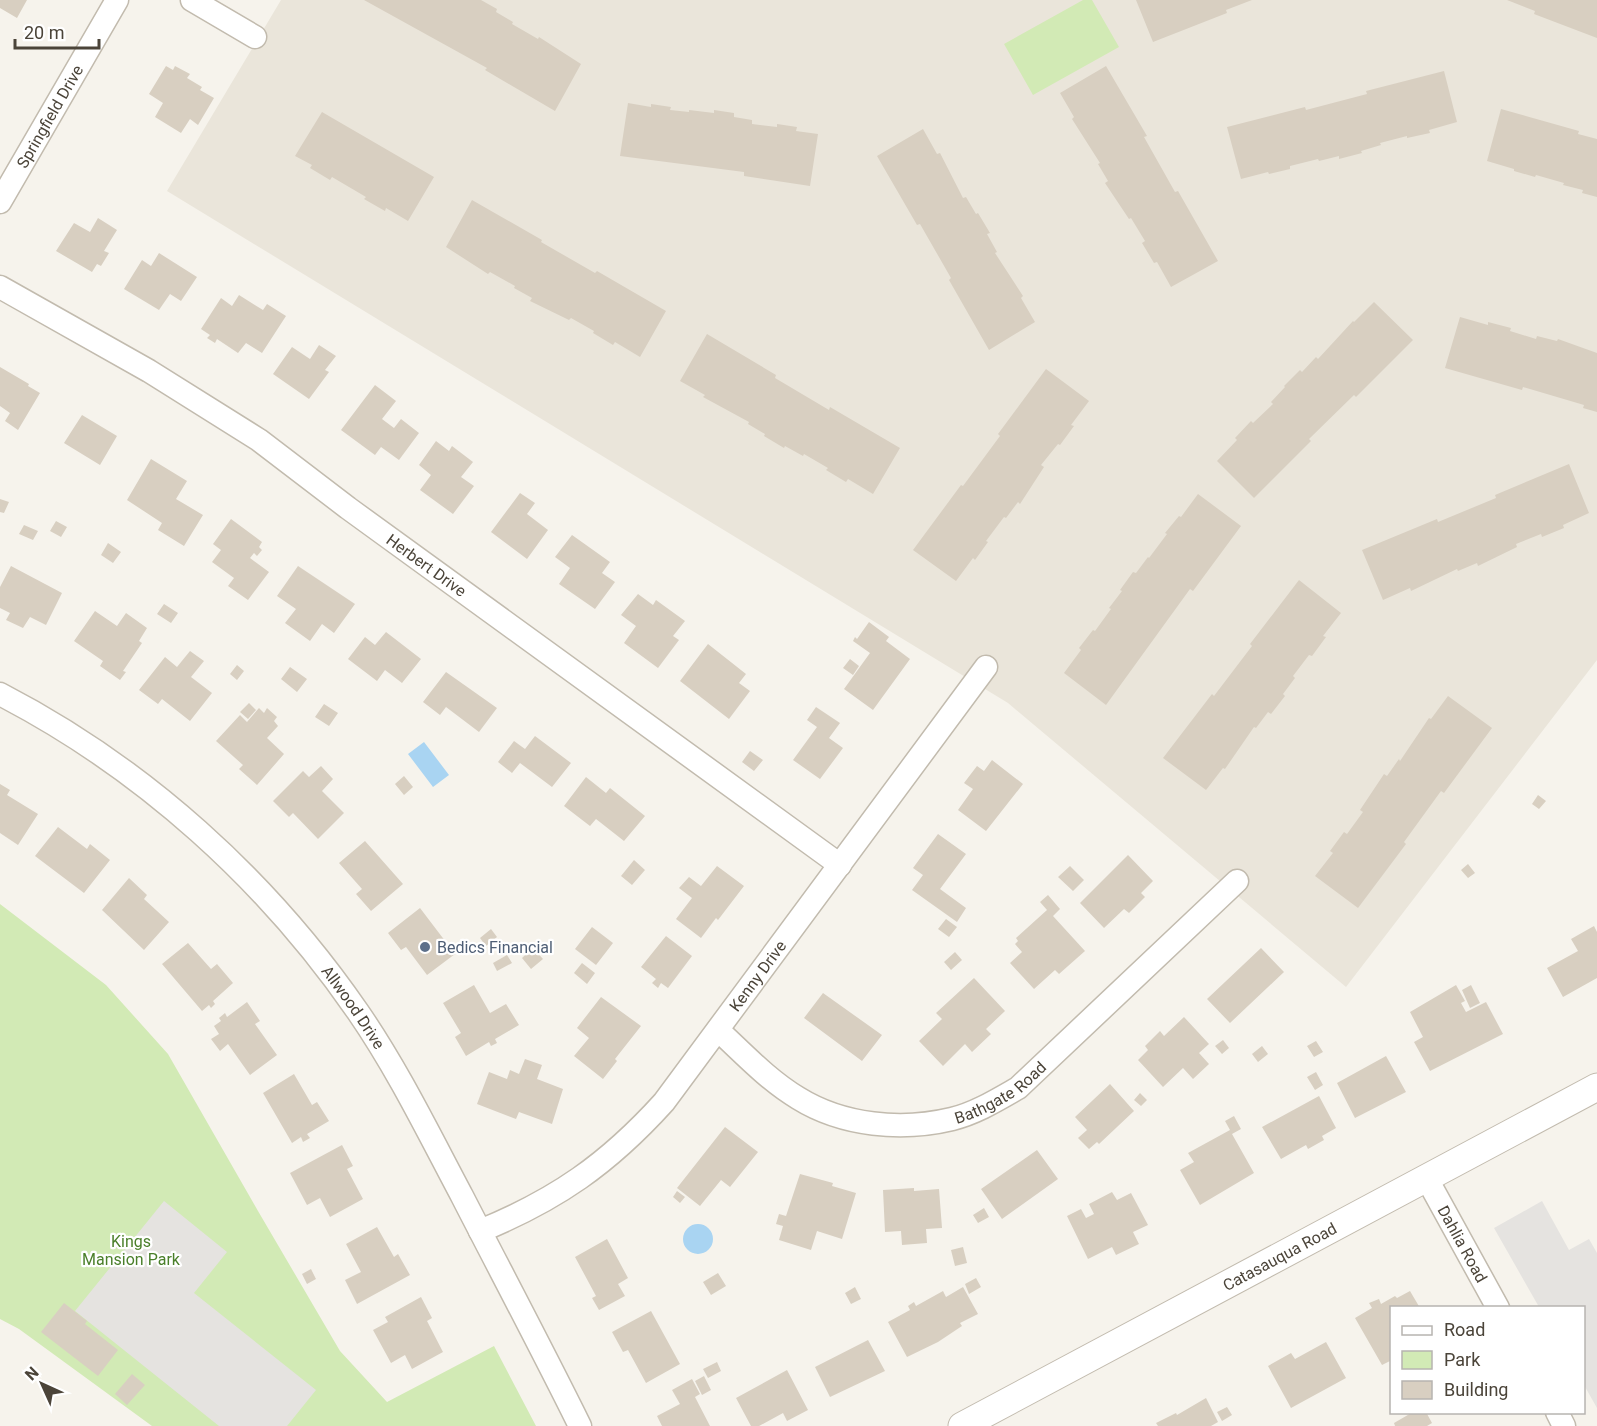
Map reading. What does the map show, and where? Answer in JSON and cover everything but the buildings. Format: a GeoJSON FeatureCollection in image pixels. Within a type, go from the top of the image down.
{"type":"FeatureCollection","features":[{"type":"Feature","properties":{"kind":"street","name":"Springfield Drive"},"geometry":{"type":"LineString","coordinates":[[0,202],[117,0]]}},
{"type":"Feature","properties":{"kind":"street"},"geometry":{"type":"LineString","coordinates":[[192,0],[255,37]]}},
{"type":"Feature","properties":{"kind":"street","name":"Herbert Drive"},"geometry":{"type":"LineString","coordinates":[[0,287],[149,371],[259,440],[357,515],[840,865]]}},
{"type":"Feature","properties":{"kind":"street","name":"Kenny Drive"},"geometry":{"type":"LineString","coordinates":[[480,1231],[515,1217],[581,1179],[610,1156],[664,1102],[986,667]]}},
{"type":"Feature","properties":{"kind":"street","name":"Allwood Drive"},"geometry":{"type":"LineString","coordinates":[[0,694],[24,706],[115,764],[184,818],[247,877],[299,934],[358,1012],[404,1086],[580,1426]]}},
{"type":"Feature","properties":{"kind":"street","name":"Bathgate Road"},"geometry":{"type":"LineString","coordinates":[[718,1030],[770,1078],[799,1098],[837,1115],[883,1125],[919,1125],[954,1119],[987,1106],[1018,1088],[1237,881]]}},
{"type":"Feature","properties":{"kind":"street","name":"Catasauqua Road"},"geometry":{"type":"LineString","coordinates":[[962,1426],[1597,1087]]}},
{"type":"Feature","properties":{"kind":"street","name":"Dahlia Road"},"geometry":{"type":"LineString","coordinates":[[1427,1179],[1497,1306]]}},
{"type":"Feature","properties":{"kind":"shaded area"},"geometry":{"type":"Polygon","coordinates":[[[281,0],[1597,0],[1597,660],[1346,987],[1008,703],[167,191],[281,0]]]}},
{"type":"Feature","properties":{"kind":"shaded area"},"geometry":{"type":"Polygon","coordinates":[[[164,1201],[227,1252],[194,1293],[316,1390],[287,1426],[219,1426],[75,1311],[164,1201]]]}},
{"type":"Feature","properties":{"kind":"shaded area"},"geometry":{"type":"Polygon","coordinates":[[[1542,1201],[1569,1250],[1589,1239],[1597,1253],[1597,1408],[1585,1387],[1585,1306],[1538,1306],[1494,1228],[1542,1201]]]}},
{"type":"Feature","properties":{"kind":"green space"},"geometry":{"type":"Polygon","coordinates":[[[1083,0],[1092,0],[1119,47],[1033,95],[1004,44],[1083,0]]]}},
{"type":"Feature","properties":{"kind":"green space","name":"Kings Mansion Park"},"geometry":{"type":"Polygon","coordinates":[[[0,904],[106,985],[168,1054],[340,1351],[387,1402],[494,1346],[536,1426],[152,1426],[19,1329],[0,1319],[0,904]]]}},
{"type":"Feature","properties":{"kind":"water"},"geometry":{"type":"Polygon","coordinates":[[[424,742],[449,775],[433,787],[408,754],[424,742]]]}},
{"type":"Feature","properties":{"kind":"water"},"geometry":{"type":"Polygon","coordinates":[[[698,1224],[709,1228],[713,1239],[709,1250],[698,1254],[687,1250],[683,1239],[687,1228],[698,1224]]]}},
{"type":"Feature","properties":{"kind":"place","name":"Bedics Financial"},"geometry":{"type":"Point","coordinates":[425,947]}}]}
